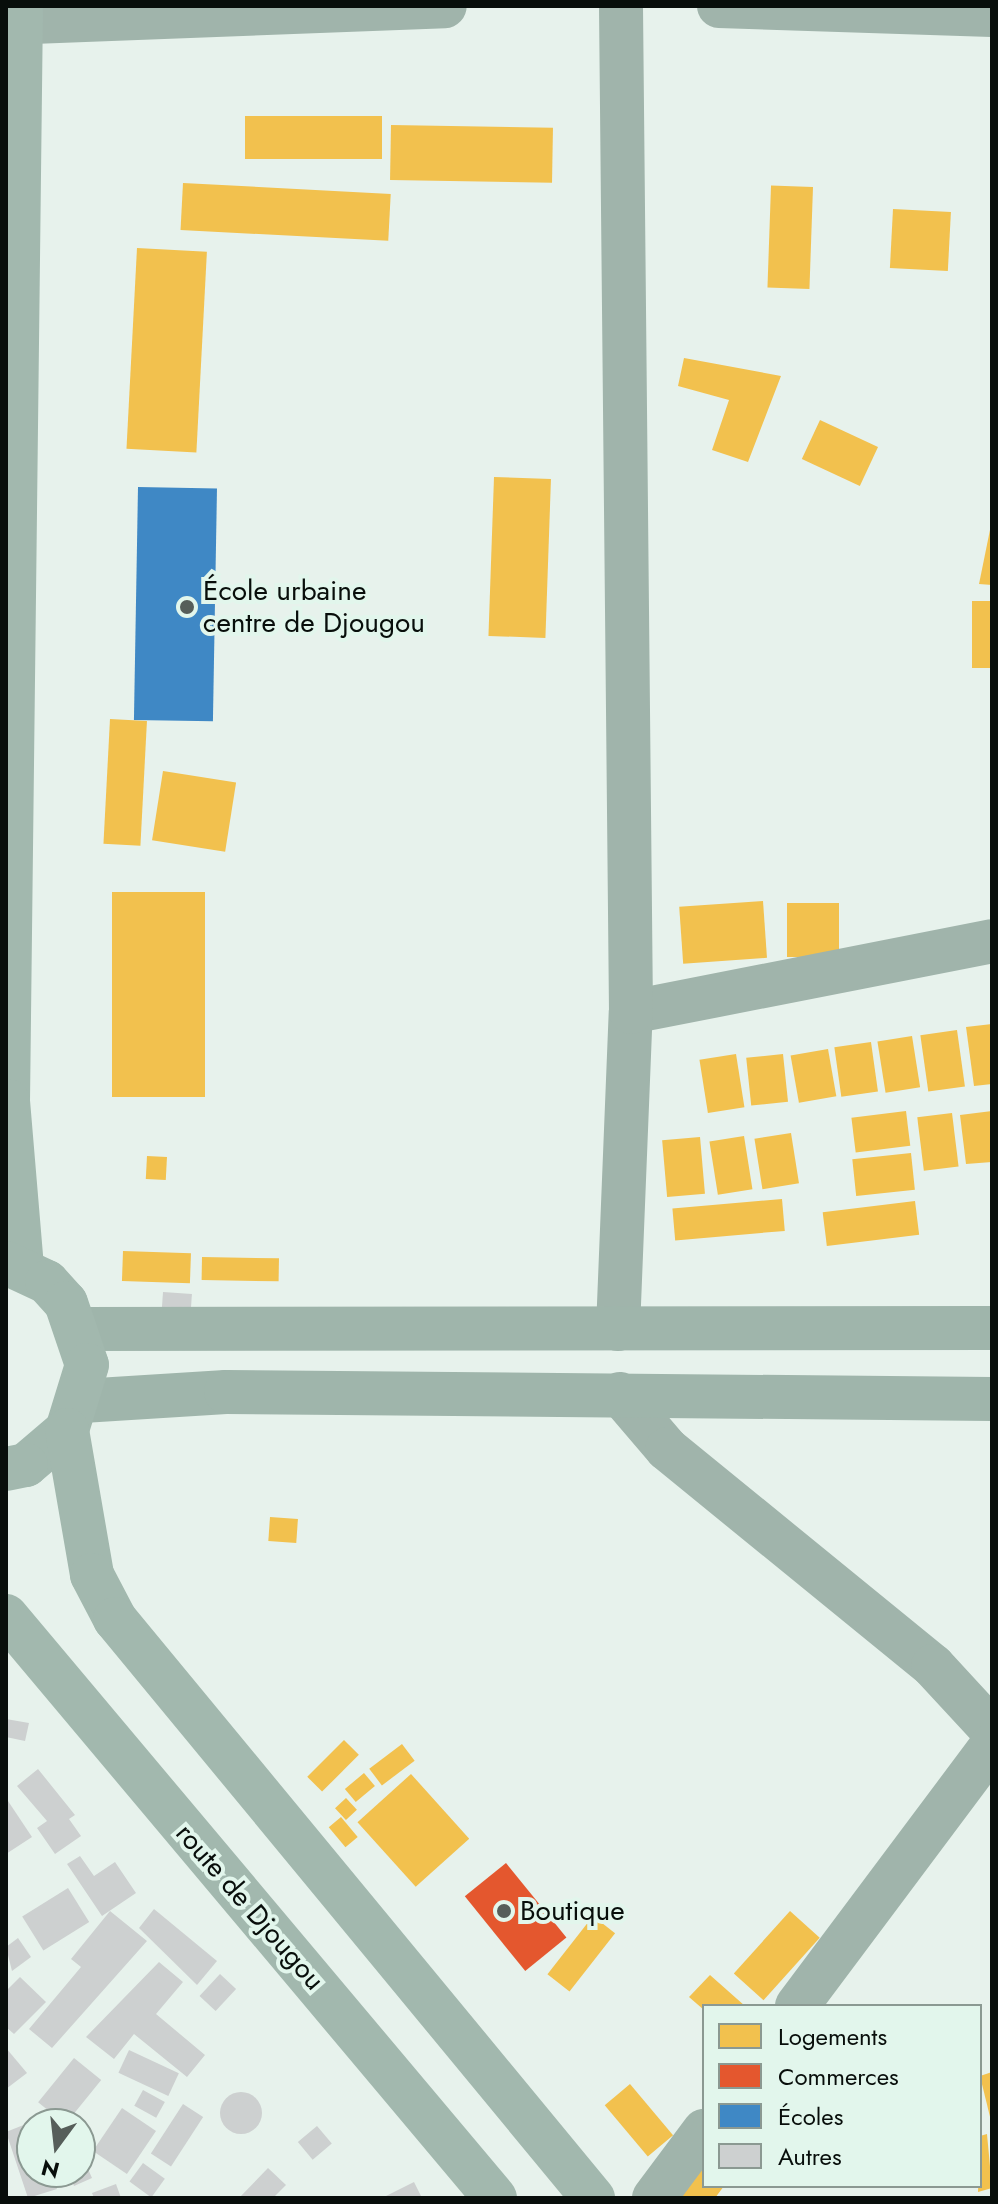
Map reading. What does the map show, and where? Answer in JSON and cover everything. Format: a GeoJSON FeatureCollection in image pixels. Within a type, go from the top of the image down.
{"type":"FeatureCollection","features":[{"type":"Feature","properties":{"kind":"highway"},"geometry":{"type":"LineString","coordinates":[[16,17],[8,1101],[14,1265],[47,1282],[80,1329],[87,1365],[74,1415],[92,1575],[115,1619],[593,2198]]}},
{"type":"Feature","properties":{"kind":"highway"},"geometry":{"type":"LineString","coordinates":[[6,1469],[26,1465],[74,1415]]}},
{"type":"Feature","properties":{"kind":"highway","name":"route de Djougou"},"geometry":{"type":"LineString","coordinates":[[12,1637],[495,2198]]}},
{"type":"Feature","properties":{"kind":"main road"},"geometry":{"type":"LineString","coordinates":[[80,1329],[992,1328]]}},
{"type":"Feature","properties":{"kind":"main road"},"geometry":{"type":"LineString","coordinates":[[74,1415],[226,1392],[992,1399]]}},
{"type":"Feature","properties":{"kind":"street"},"geometry":{"type":"LineString","coordinates":[[16,17],[445,6]]}},
{"type":"Feature","properties":{"kind":"street"},"geometry":{"type":"LineString","coordinates":[[618,1329],[631,1012],[621,6]]}},
{"type":"Feature","properties":{"kind":"street"},"geometry":{"type":"LineString","coordinates":[[719,6],[992,15]]}},
{"type":"Feature","properties":{"kind":"street"},"geometry":{"type":"LineString","coordinates":[[631,1012],[992,941]]}},
{"type":"Feature","properties":{"kind":"street"},"geometry":{"type":"LineString","coordinates":[[620,1394],[667,1449],[933,1666],[992,1730]]}},
{"type":"Feature","properties":{"kind":"street"},"geometry":{"type":"LineString","coordinates":[[798,2004],[992,1745]]}},
{"type":"Feature","properties":{"kind":"street"},"geometry":{"type":"LineString","coordinates":[[654,2198],[702,2134]]}},
{"type":"Feature","properties":{"kind":"building: Logements"},"geometry":{"type":"Polygon","coordinates":[[[245,116],[382,116],[382,159],[245,159],[245,116]]]}},
{"type":"Feature","properties":{"kind":"building: Logements"},"geometry":{"type":"Polygon","coordinates":[[[391,125],[553,128],[552,183],[390,180],[391,125]]]}},
{"type":"Feature","properties":{"kind":"building: Logements"},"geometry":{"type":"Polygon","coordinates":[[[183,183],[391,194],[388,241],[181,230],[183,183]]]}},
{"type":"Feature","properties":{"kind":"building: Logements"},"geometry":{"type":"Polygon","coordinates":[[[771,186],[813,187],[809,289],[767,287],[771,186]]]}},
{"type":"Feature","properties":{"kind":"building: Logements"},"geometry":{"type":"Polygon","coordinates":[[[893,209],[951,212],[948,271],[890,268],[893,209]]]}},
{"type":"Feature","properties":{"kind":"building: Logements"},"geometry":{"type":"Polygon","coordinates":[[[137,248],[207,252],[196,452],[126,449],[137,248]]]}},
{"type":"Feature","properties":{"kind":"building: Logements"},"geometry":{"type":"Polygon","coordinates":[[[684,358],[781,376],[748,462],[712,450],[729,400],[678,386],[684,358]]]}},
{"type":"Feature","properties":{"kind":"building: Logements"},"geometry":{"type":"Polygon","coordinates":[[[820,420],[878,447],[860,486],[802,459],[820,420]]]}},
{"type":"Feature","properties":{"kind":"building: Logements"},"geometry":{"type":"Polygon","coordinates":[[[494,477],[551,479],[545,638],[488,636],[494,477]]]}},
{"type":"Feature","properties":{"kind":"building: Logements"},"geometry":{"type":"Polygon","coordinates":[[[991,525],[992,585],[979,584],[991,525]]]}},
{"type":"Feature","properties":{"kind":"building: Logements"},"geometry":{"type":"Polygon","coordinates":[[[972,601],[992,601],[992,668],[972,668],[972,601]]]}},
{"type":"Feature","properties":{"kind":"building: Logements"},"geometry":{"type":"Polygon","coordinates":[[[110,719],[147,721],[140,846],[103,844],[110,719]]]}},
{"type":"Feature","properties":{"kind":"building: Logements"},"geometry":{"type":"Polygon","coordinates":[[[163,771],[236,783],[225,852],[152,840],[163,771]]]}},
{"type":"Feature","properties":{"kind":"building: Logements"},"geometry":{"type":"Polygon","coordinates":[[[112,892],[205,892],[205,1097],[112,1097],[112,892]]]}},
{"type":"Feature","properties":{"kind":"building: Logements"},"geometry":{"type":"Polygon","coordinates":[[[763,901],[767,958],[683,964],[679,907],[763,901]]]}},
{"type":"Feature","properties":{"kind":"building: Logements"},"geometry":{"type":"Polygon","coordinates":[[[787,903],[839,903],[839,957],[787,957],[787,903]]]}},
{"type":"Feature","properties":{"kind":"building: Logements"},"geometry":{"type":"Polygon","coordinates":[[[992,1024],[992,1084],[974,1086],[966,1027],[992,1024]]]}},
{"type":"Feature","properties":{"kind":"building: Logements"},"geometry":{"type":"Polygon","coordinates":[[[957,1030],[965,1086],[928,1092],[920,1035],[957,1030]]]}},
{"type":"Feature","properties":{"kind":"building: Logements"},"geometry":{"type":"Polygon","coordinates":[[[912,1036],[920,1087],[886,1093],[877,1041],[912,1036]]]}},
{"type":"Feature","properties":{"kind":"building: Logements"},"geometry":{"type":"Polygon","coordinates":[[[871,1042],[878,1092],[841,1097],[834,1047],[871,1042]]]}},
{"type":"Feature","properties":{"kind":"building: Logements"},"geometry":{"type":"Polygon","coordinates":[[[828,1049],[836,1096],[799,1103],[791,1056],[828,1049]]]}},
{"type":"Feature","properties":{"kind":"building: Logements"},"geometry":{"type":"Polygon","coordinates":[[[736,1054],[744,1107],[708,1113],[699,1060],[736,1054]]]}},
{"type":"Feature","properties":{"kind":"building: Logements"},"geometry":{"type":"Polygon","coordinates":[[[783,1054],[788,1102],[751,1106],[746,1058],[783,1054]]]}},
{"type":"Feature","properties":{"kind":"building: Logements"},"geometry":{"type":"Polygon","coordinates":[[[906,1111],[910,1146],[856,1152],[851,1118],[906,1111]]]}},
{"type":"Feature","properties":{"kind":"building: Logements"},"geometry":{"type":"Polygon","coordinates":[[[992,1111],[992,1162],[966,1164],[960,1115],[992,1111]]]}},
{"type":"Feature","properties":{"kind":"building: Logements"},"geometry":{"type":"Polygon","coordinates":[[[952,1113],[959,1167],[924,1171],[917,1117],[952,1113]]]}},
{"type":"Feature","properties":{"kind":"building: Logements"},"geometry":{"type":"Polygon","coordinates":[[[791,1133],[799,1183],[762,1189],[754,1139],[791,1133]]]}},
{"type":"Feature","properties":{"kind":"building: Logements"},"geometry":{"type":"Polygon","coordinates":[[[744,1136],[752,1189],[718,1195],[709,1141],[744,1136]]]}},
{"type":"Feature","properties":{"kind":"building: Logements"},"geometry":{"type":"Polygon","coordinates":[[[700,1137],[705,1194],[667,1197],[662,1140],[700,1137]]]}},
{"type":"Feature","properties":{"kind":"building: Logements"},"geometry":{"type":"Polygon","coordinates":[[[911,1153],[915,1190],[856,1196],[852,1159],[911,1153]]]}},
{"type":"Feature","properties":{"kind":"building: Logements"},"geometry":{"type":"Polygon","coordinates":[[[147,1156],[167,1157],[166,1180],[146,1179],[147,1156]]]}},
{"type":"Feature","properties":{"kind":"building: Logements"},"geometry":{"type":"Polygon","coordinates":[[[782,1199],[785,1231],[675,1240],[672,1209],[782,1199]]]}},
{"type":"Feature","properties":{"kind":"building: Logements"},"geometry":{"type":"Polygon","coordinates":[[[915,1201],[919,1235],[827,1246],[823,1212],[915,1201]]]}},
{"type":"Feature","properties":{"kind":"building: Logements"},"geometry":{"type":"Polygon","coordinates":[[[123,1251],[191,1253],[190,1283],[122,1281],[123,1251]]]}},
{"type":"Feature","properties":{"kind":"building: Logements"},"geometry":{"type":"Polygon","coordinates":[[[202,1257],[279,1258],[279,1281],[202,1280],[202,1257]]]}},
{"type":"Feature","properties":{"kind":"building: Logements"},"geometry":{"type":"Polygon","coordinates":[[[270,1517],[298,1519],[296,1543],[268,1541],[270,1517]]]}},
{"type":"Feature","properties":{"kind":"building: Logements"},"geometry":{"type":"Polygon","coordinates":[[[344,1740],[359,1755],[322,1792],[307,1777],[344,1740]]]}},
{"type":"Feature","properties":{"kind":"building: Logements"},"geometry":{"type":"Polygon","coordinates":[[[402,1744],[415,1761],[382,1785],[369,1769],[402,1744]]]}},
{"type":"Feature","properties":{"kind":"building: Logements"},"geometry":{"type":"Polygon","coordinates":[[[364,1773],[375,1786],[356,1802],[345,1789],[364,1773]]]}},
{"type":"Feature","properties":{"kind":"building: Logements"},"geometry":{"type":"Polygon","coordinates":[[[411,1774],[469,1839],[416,1887],[357,1822],[411,1774]]]}},
{"type":"Feature","properties":{"kind":"building: Logements"},"geometry":{"type":"Polygon","coordinates":[[[346,1798],[357,1810],[346,1820],[335,1808],[346,1798]]]}},
{"type":"Feature","properties":{"kind":"building: Logements"},"geometry":{"type":"Polygon","coordinates":[[[341,1817],[358,1837],[345,1847],[329,1827],[341,1817]]]}},
{"type":"Feature","properties":{"kind":"building: Logements"},"geometry":{"type":"Polygon","coordinates":[[[790,1911],[820,1938],[764,2000],[734,1973],[790,1911]]]}},
{"type":"Feature","properties":{"kind":"building: Logements"},"geometry":{"type":"Polygon","coordinates":[[[593,1916],[615,1933],[570,1992],[547,1974],[593,1916]]]}},
{"type":"Feature","properties":{"kind":"building: Logements"},"geometry":{"type":"Polygon","coordinates":[[[710,1975],[743,2004],[702,2004],[702,2008],[689,1997],[710,1975]]]}},
{"type":"Feature","properties":{"kind":"building: Logements"},"geometry":{"type":"Polygon","coordinates":[[[992,2072],[992,2125],[982,2084],[982,2075],[992,2072]]]}},
{"type":"Feature","properties":{"kind":"building: Logements"},"geometry":{"type":"Polygon","coordinates":[[[630,2084],[673,2135],[648,2157],[605,2105],[630,2084]]]}},
{"type":"Feature","properties":{"kind":"building: Logements"},"geometry":{"type":"Polygon","coordinates":[[[987,2134],[992,2188],[978,2192],[978,2188],[982,2188],[982,2135],[987,2134]]]}},
{"type":"Feature","properties":{"kind":"building: Logements"},"geometry":{"type":"Polygon","coordinates":[[[702,2159],[702,2188],[722,2188],[715,2198],[684,2198],[677,2193],[702,2159]]]}},
{"type":"Feature","properties":{"kind":"building: Commerces"},"geometry":{"type":"Polygon","coordinates":[[[506,1863],[566,1938],[525,1971],[465,1896],[506,1863]]]}},
{"type":"Feature","properties":{"kind":"building: Écoles"},"geometry":{"type":"Polygon","coordinates":[[[138,487],[217,488],[213,721],[134,720],[138,487]]]}},
{"type":"Feature","properties":{"kind":"building: Autres"},"geometry":{"type":"Polygon","coordinates":[[[163,1292],[192,1294],[191,1311],[162,1309],[163,1292]]]}},
{"type":"Feature","properties":{"kind":"building: Autres"},"geometry":{"type":"Polygon","coordinates":[[[6,1719],[29,1723],[25,1741],[6,1737],[6,1719]]]}},
{"type":"Feature","properties":{"kind":"building: Autres"},"geometry":{"type":"Polygon","coordinates":[[[38,1769],[75,1815],[69,1819],[81,1836],[55,1854],[37,1828],[47,1821],[17,1786],[38,1769]]]}},
{"type":"Feature","properties":{"kind":"building: Autres"},"geometry":{"type":"Polygon","coordinates":[[[6,1798],[32,1837],[6,1854],[6,1798]]]}},
{"type":"Feature","properties":{"kind":"building: Autres"},"geometry":{"type":"Polygon","coordinates":[[[80,1856],[94,1876],[115,1862],[136,1893],[102,1916],[67,1864],[80,1856]]]}},
{"type":"Feature","properties":{"kind":"building: Autres"},"geometry":{"type":"Polygon","coordinates":[[[68,1888],[89,1922],[43,1951],[22,1917],[68,1888]]]}},
{"type":"Feature","properties":{"kind":"building: Autres"},"geometry":{"type":"Polygon","coordinates":[[[154,1909],[217,1961],[197,1985],[139,1928],[154,1909]]]}},
{"type":"Feature","properties":{"kind":"building: Autres"},"geometry":{"type":"Polygon","coordinates":[[[110,1911],[147,1941],[52,2048],[29,2029],[81,1967],[71,1959],[110,1911]]]}},
{"type":"Feature","properties":{"kind":"building: Autres"},"geometry":{"type":"Polygon","coordinates":[[[18,1938],[31,1957],[12,1971],[6,1947],[18,1938]]]}},
{"type":"Feature","properties":{"kind":"building: Autres"},"geometry":{"type":"Polygon","coordinates":[[[159,1962],[183,1982],[156,2014],[205,2055],[187,2077],[134,2034],[114,2059],[86,2037],[159,1962]]]}},
{"type":"Feature","properties":{"kind":"building: Autres"},"geometry":{"type":"Polygon","coordinates":[[[220,1974],[236,1989],[216,2011],[200,1996],[220,1974]]]}},
{"type":"Feature","properties":{"kind":"building: Autres"},"geometry":{"type":"Polygon","coordinates":[[[20,1977],[46,2002],[14,2034],[6,2027],[6,1991],[20,1977]]]}},
{"type":"Feature","properties":{"kind":"building: Autres"},"geometry":{"type":"Polygon","coordinates":[[[6,2048],[27,2073],[6,2089],[6,2048]]]}},
{"type":"Feature","properties":{"kind":"building: Autres"},"geometry":{"type":"Polygon","coordinates":[[[129,2050],[179,2073],[168,2096],[118,2073],[129,2050]]]}},
{"type":"Feature","properties":{"kind":"building: Autres"},"geometry":{"type":"Polygon","coordinates":[[[74,2058],[101,2080],[79,2108],[45,2108],[38,2102],[74,2058]]]}},
{"type":"Feature","properties":{"kind":"building: Autres"},"geometry":{"type":"Polygon","coordinates":[[[143,2090],[165,2102],[156,2118],[134,2106],[143,2090]]]}},
{"type":"Feature","properties":{"kind":"building: Autres"},"geometry":{"type":"Polygon","coordinates":[[[241,2092],[256,2098],[262,2113],[256,2128],[241,2134],[226,2128],[220,2113],[226,2098],[241,2092]]]}},
{"type":"Feature","properties":{"kind":"building: Autres"},"geometry":{"type":"Polygon","coordinates":[[[183,2104],[203,2117],[171,2167],[151,2153],[183,2104]]]}},
{"type":"Feature","properties":{"kind":"building: Autres"},"geometry":{"type":"Polygon","coordinates":[[[122,2108],[156,2131],[127,2174],[96,2153],[96,2147],[122,2108]]]}},
{"type":"Feature","properties":{"kind":"building: Autres"},"geometry":{"type":"Polygon","coordinates":[[[317,2126],[332,2144],[313,2160],[298,2142],[317,2126]]]}},
{"type":"Feature","properties":{"kind":"building: Autres"},"geometry":{"type":"Polygon","coordinates":[[[16,2128],[16,2162],[6,2132],[16,2128]]]}},
{"type":"Feature","properties":{"kind":"building: Autres"},"geometry":{"type":"Polygon","coordinates":[[[143,2163],[165,2179],[151,2197],[129,2182],[143,2163]]]}},
{"type":"Feature","properties":{"kind":"building: Autres"},"geometry":{"type":"Polygon","coordinates":[[[268,2168],[286,2185],[273,2198],[239,2198],[268,2168]]]}},
{"type":"Feature","properties":{"kind":"building: Autres"},"geometry":{"type":"Polygon","coordinates":[[[414,2182],[422,2198],[382,2198],[414,2182]]]}},
{"type":"Feature","properties":{"kind":"building: Autres"},"geometry":{"type":"Polygon","coordinates":[[[116,2184],[121,2198],[94,2198],[92,2193],[116,2184]]]}},
{"type":"Feature","properties":{"kind":"building: Autres"},"geometry":{"type":"Polygon","coordinates":[[[25,2188],[57,2189],[28,2198],[25,2188]]]}},
{"type":"Feature","properties":{"kind":"place","name":"École urbaine centre de Djougou"},"geometry":{"type":"Point","coordinates":[187,607]}},
{"type":"Feature","properties":{"kind":"place","name":"Boutique"},"geometry":{"type":"Point","coordinates":[504,1911]}}]}
